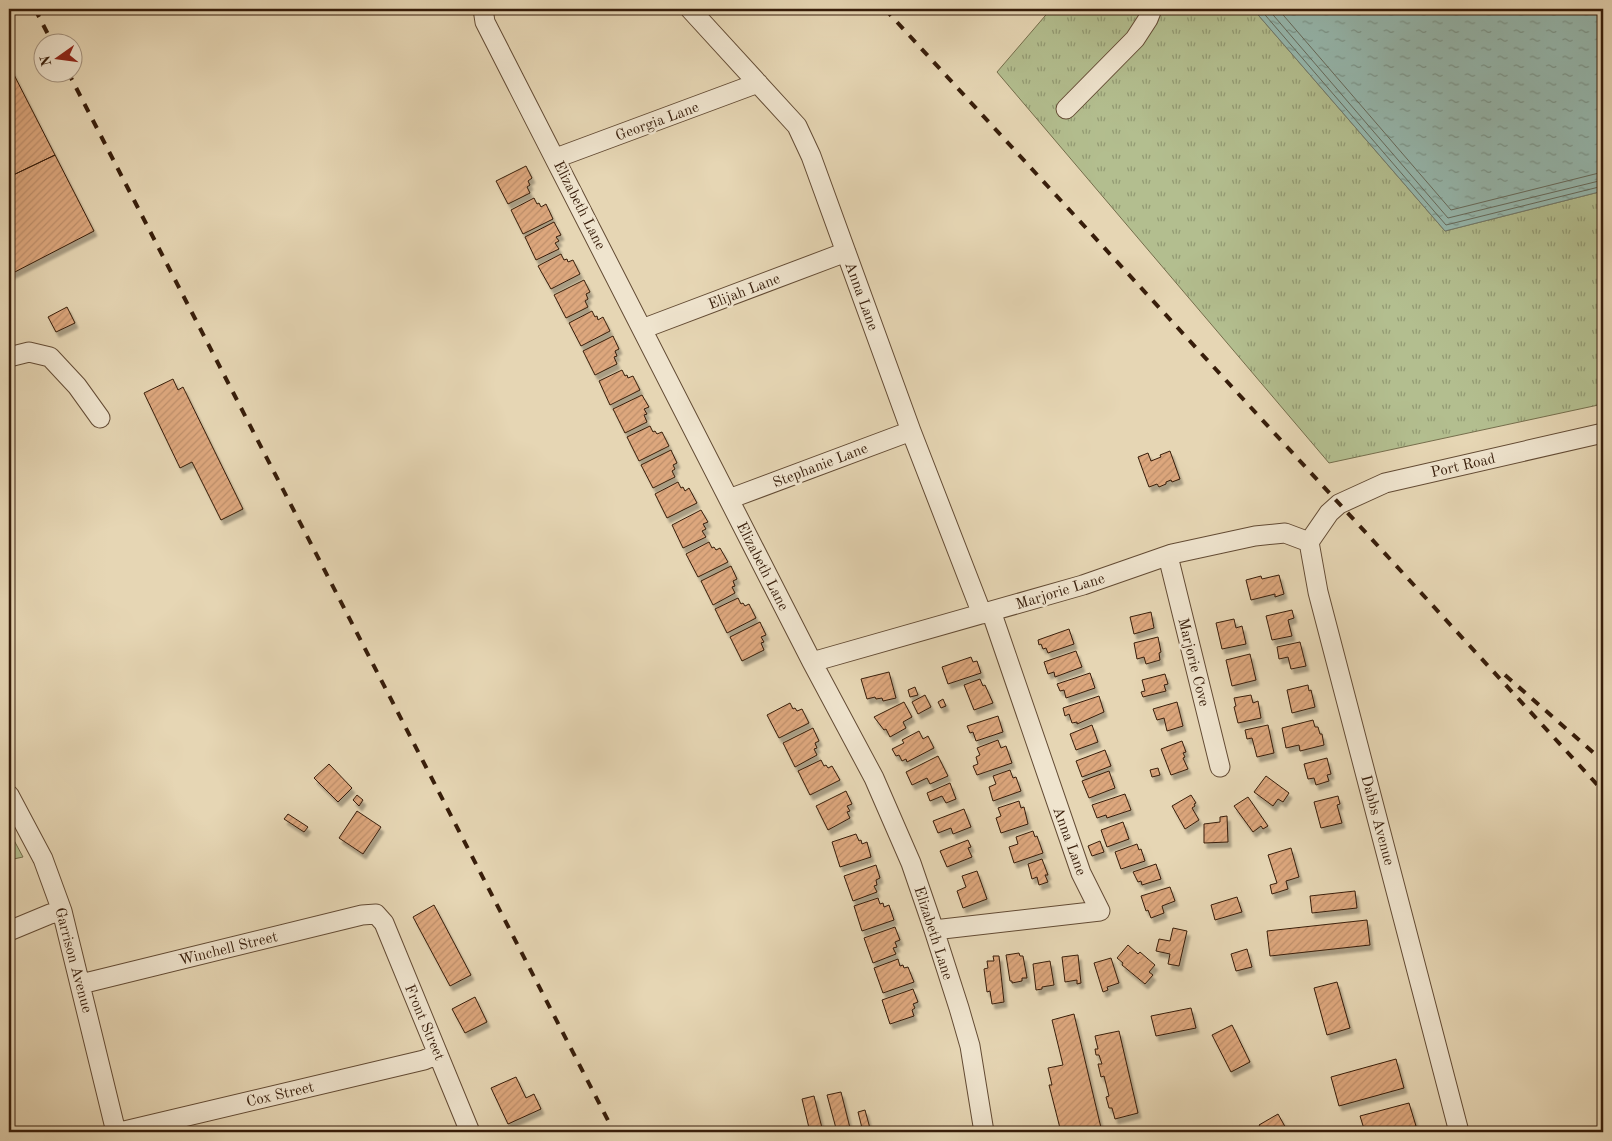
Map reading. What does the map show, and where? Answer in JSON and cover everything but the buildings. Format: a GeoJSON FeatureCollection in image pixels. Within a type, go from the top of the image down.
{"type":"FeatureCollection","features":[{"type":"Feature","properties":{"kind":"street","name":"Anna Lane"},"geometry":{"type":"LineString","coordinates":[[690,9],[797,126],[811,156],[911,431],[986,612],[1081,873],[1100,911],[934,930]]}},
{"type":"Feature","properties":{"kind":"street"},"geometry":{"type":"LineString","coordinates":[[1066,109],[1134,39],[1148,19],[1152,9]]}},
{"type":"Feature","properties":{"kind":"street","name":"Elizabeth Lane"},"geometry":{"type":"LineString","coordinates":[[484,15],[812,662],[874,778],[911,863],[934,930],[970,1046],[984,1132]]}},
{"type":"Feature","properties":{"kind":"street","name":"Georgia Lane"},"geometry":{"type":"LineString","coordinates":[[556,158],[758,83]]}},
{"type":"Feature","properties":{"kind":"street","name":"Elijah Lane"},"geometry":{"type":"LineString","coordinates":[[642,329],[846,252]]}},
{"type":"Feature","properties":{"kind":"street"},"geometry":{"type":"LineString","coordinates":[[9,357],[29,352],[50,358],[76,386],[100,418]]}},
{"type":"Feature","properties":{"kind":"street","name":"Stephanie Lane"},"geometry":{"type":"LineString","coordinates":[[729,499],[911,431]]}},
{"type":"Feature","properties":{"kind":"street","name":"Port Road"},"geometry":{"type":"LineString","coordinates":[[1309,542],[1329,512],[1339,504],[1385,483],[1603,433]]}},
{"type":"Feature","properties":{"kind":"street","name":"Marjorie Lane"},"geometry":{"type":"LineString","coordinates":[[812,662],[1083,585],[1168,556],[1255,536],[1285,533],[1309,542]]}},
{"type":"Feature","properties":{"kind":"street","name":"Dabbs Avenue"},"geometry":{"type":"LineString","coordinates":[[1309,542],[1318,592],[1459,1132]]}},
{"type":"Feature","properties":{"kind":"street","name":"Marjorie Cove"},"geometry":{"type":"LineString","coordinates":[[1168,556],[1220,767]]}},
{"type":"Feature","properties":{"kind":"street","name":"Garrison Avenue"},"geometry":{"type":"LineString","coordinates":[[9,795],[43,859],[62,911],[118,1132]]}},
{"type":"Feature","properties":{"kind":"street"},"geometry":{"type":"LineString","coordinates":[[9,931],[62,911]]}},
{"type":"Feature","properties":{"kind":"street","name":"Winchell Street"},"geometry":{"type":"LineString","coordinates":[[81,984],[376,914]]}},
{"type":"Feature","properties":{"kind":"street","name":"Front Street"},"geometry":{"type":"LineString","coordinates":[[376,914],[384,923],[470,1132]]}},
{"type":"Feature","properties":{"kind":"street","name":"Cox Street"},"geometry":{"type":"LineString","coordinates":[[118,1132],[424,1060],[438,1054]]}},
{"type":"Feature","properties":{"kind":"green space"},"geometry":{"type":"Polygon","coordinates":[[[1051,9],[1253,9],[1445,231],[1603,191],[1603,404],[1329,463],[997,72],[1051,9]]]}},
{"type":"Feature","properties":{"kind":"green space"},"geometry":{"type":"Polygon","coordinates":[[[9,831],[23,857],[9,860],[9,831]]]}},
{"type":"Feature","properties":{"kind":"water"},"geometry":{"type":"Polygon","coordinates":[[[1253,9],[1603,9],[1603,191],[1445,231],[1253,9]]]}},
{"type":"Feature","properties":{"kind":"railway"},"geometry":{"type":"LineString","coordinates":[[35,9],[47,32]]}},
{"type":"Feature","properties":{"kind":"railway"},"geometry":{"type":"LineString","coordinates":[[885,9],[1603,791]]}},
{"type":"Feature","properties":{"kind":"railway"},"geometry":{"type":"LineString","coordinates":[[73,82],[614,1132]]}},
{"type":"Feature","properties":{"kind":"railway"},"geometry":{"type":"LineString","coordinates":[[1505,675],[1603,761]]}}]}
